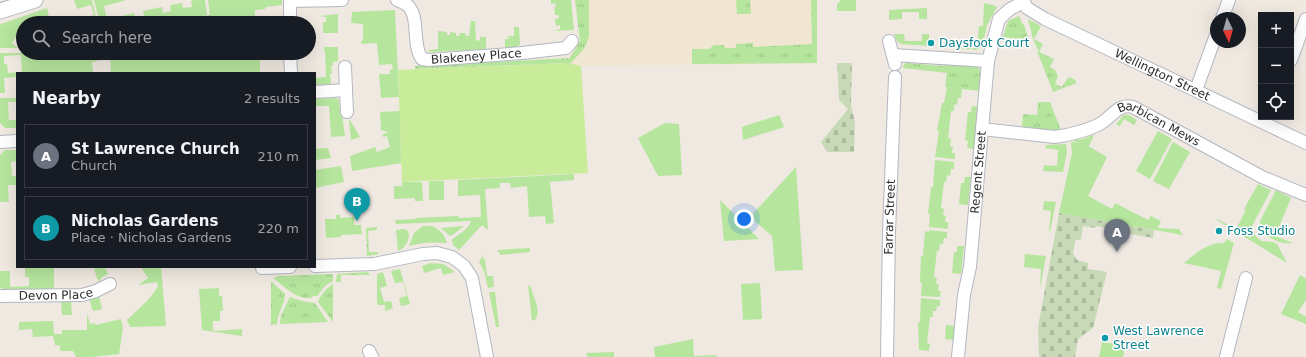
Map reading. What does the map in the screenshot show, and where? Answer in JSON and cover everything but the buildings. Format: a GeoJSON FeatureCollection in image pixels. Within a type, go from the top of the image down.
{"type":"FeatureCollection","features":[{"type":"Feature","properties":{"kind":"street"},"geometry":{"type":"LineString","coordinates":[[0,11],[35,0]]}},
{"type":"Feature","properties":{"kind":"street"},"geometry":{"type":"LineString","coordinates":[[290,16],[290,0],[342,0]]}},
{"type":"Feature","properties":{"kind":"street","name":"Blakeney Place"},"geometry":{"type":"LineString","coordinates":[[397,0],[407,5],[413,14],[418,53],[422,59],[429,60],[566,48],[572,41]]}},
{"type":"Feature","properties":{"kind":"street"},"geometry":{"type":"LineString","coordinates":[[1224,12],[1229,0]]}},
{"type":"Feature","properties":{"kind":"street","name":"Regent Street"},"geometry":{"type":"LineString","coordinates":[[958,357],[964,295],[970,267],[988,61],[999,19],[1010,9],[1024,1]]}},
{"type":"Feature","properties":{"kind":"street","name":"Wellington Street"},"geometry":{"type":"LineString","coordinates":[[1024,1],[1027,8],[1032,12],[1196,90],[1269,121],[1306,143]]}},
{"type":"Feature","properties":{"kind":"street"},"geometry":{"type":"LineString","coordinates":[[1294,52],[1306,19]]}},
{"type":"Feature","properties":{"kind":"street"},"geometry":{"type":"LineString","coordinates":[[888,41],[894,60],[988,61]]}},
{"type":"Feature","properties":{"kind":"street"},"geometry":{"type":"LineString","coordinates":[[1196,90],[1211,48]]}},
{"type":"Feature","properties":{"kind":"street"},"geometry":{"type":"LineString","coordinates":[[290,60],[291,72]]}},
{"type":"Feature","properties":{"kind":"street"},"geometry":{"type":"LineString","coordinates":[[345,67],[348,112]]}},
{"type":"Feature","properties":{"kind":"street","name":"Farrar Street"},"geometry":{"type":"LineString","coordinates":[[887,357],[889,232],[895,77]]}},
{"type":"Feature","properties":{"kind":"street"},"geometry":{"type":"LineString","coordinates":[[316,92],[346,90]]}},
{"type":"Feature","properties":{"kind":"street","name":"Barbican Mews"},"geometry":{"type":"LineString","coordinates":[[982,130],[1055,137],[1097,125],[1105,121],[1116,110],[1126,106],[1134,107],[1262,177],[1306,195]]}},
{"type":"Feature","properties":{"kind":"street"},"geometry":{"type":"LineString","coordinates":[[0,142],[16,141]]}},
{"type":"Feature","properties":{"kind":"street"},"geometry":{"type":"LineString","coordinates":[[316,266],[374,264],[423,254],[437,253],[452,257],[464,266],[472,278],[487,357]]}},
{"type":"Feature","properties":{"kind":"street"},"geometry":{"type":"LineString","coordinates":[[1226,357],[1246,278]]}},
{"type":"Feature","properties":{"kind":"street","name":"Devon Place"},"geometry":{"type":"LineString","coordinates":[[0,296],[82,295],[96,291],[110,284]]}},
{"type":"Feature","properties":{"kind":"shaded area"},"geometry":{"type":"Polygon","coordinates":[[[575,0],[817,0],[817,63],[581,66],[567,63],[580,41],[575,0]]]}},
{"type":"Feature","properties":{"kind":"green space"},"geometry":{"type":"Polygon","coordinates":[[[74,0],[92,0],[95,16],[91,16],[94,15],[91,5],[77,9],[74,0]]]}},
{"type":"Feature","properties":{"kind":"green space"},"geometry":{"type":"Polygon","coordinates":[[[94,0],[127,0],[104,6],[106,16],[98,16],[94,0]]]}},
{"type":"Feature","properties":{"kind":"green space"},"geometry":{"type":"Polygon","coordinates":[[[205,0],[207,15],[144,16],[143,11],[162,7],[163,13],[171,11],[170,5],[182,3],[183,8],[192,7],[191,1],[205,0]]]}},
{"type":"Feature","properties":{"kind":"green space"},"geometry":{"type":"Polygon","coordinates":[[[208,0],[282,0],[282,5],[255,10],[255,16],[210,16],[208,0]]]}},
{"type":"Feature","properties":{"kind":"green space"},"geometry":{"type":"Polygon","coordinates":[[[551,0],[571,0],[574,30],[554,31],[560,29],[560,25],[556,26],[555,19],[559,18],[559,15],[555,15],[555,3],[551,4],[551,0]]]}},
{"type":"Feature","properties":{"kind":"green space"},"geometry":{"type":"Polygon","coordinates":[[[575,0],[589,0],[589,36],[583,50],[570,64],[567,63],[580,41],[575,0]]]}},
{"type":"Feature","properties":{"kind":"green space"},"geometry":{"type":"Polygon","coordinates":[[[736,0],[750,0],[751,14],[737,14],[736,0]]]}},
{"type":"Feature","properties":{"kind":"green space"},"geometry":{"type":"Polygon","coordinates":[[[811,0],[817,0],[817,63],[692,64],[692,49],[709,49],[714,45],[724,45],[725,48],[736,48],[736,44],[753,43],[753,47],[812,44],[811,0]]]}},
{"type":"Feature","properties":{"kind":"green space"},"geometry":{"type":"Polygon","coordinates":[[[841,0],[856,0],[856,11],[837,11],[837,4],[841,0]]]}},
{"type":"Feature","properties":{"kind":"green space"},"geometry":{"type":"Polygon","coordinates":[[[984,3],[997,7],[987,25],[983,45],[977,50],[958,48],[977,48],[979,26],[983,26],[984,3]]]}},
{"type":"Feature","properties":{"kind":"green space"},"geometry":{"type":"Polygon","coordinates":[[[47,8],[49,16],[24,16],[47,8]]]}},
{"type":"Feature","properties":{"kind":"green space"},"geometry":{"type":"Polygon","coordinates":[[[927,8],[927,19],[919,19],[919,12],[902,12],[902,19],[889,20],[889,10],[927,8]]]}},
{"type":"Feature","properties":{"kind":"green space"},"geometry":{"type":"Polygon","coordinates":[[[395,10],[399,97],[381,98],[379,74],[390,74],[390,70],[393,69],[392,64],[379,65],[377,43],[362,44],[363,24],[351,23],[352,12],[395,10]]]}},
{"type":"Feature","properties":{"kind":"green space"},"geometry":{"type":"Polygon","coordinates":[[[134,13],[135,16],[122,16],[134,13]]]}},
{"type":"Feature","properties":{"kind":"green space"},"geometry":{"type":"Polygon","coordinates":[[[338,14],[338,33],[323,33],[323,22],[326,22],[326,17],[319,16],[338,14]]]}},
{"type":"Feature","properties":{"kind":"green space"},"geometry":{"type":"Polygon","coordinates":[[[1019,16],[1029,40],[1003,37],[1008,21],[1019,16]]]}},
{"type":"Feature","properties":{"kind":"green space"},"geometry":{"type":"Polygon","coordinates":[[[16,19],[16,37],[12,43],[16,48],[0,48],[1,24],[16,19]]]}},
{"type":"Feature","properties":{"kind":"green space"},"geometry":{"type":"Polygon","coordinates":[[[1028,19],[1041,26],[1034,39],[1043,44],[1039,52],[1033,39],[1028,19]]]}},
{"type":"Feature","properties":{"kind":"green space"},"geometry":{"type":"Polygon","coordinates":[[[471,21],[475,21],[476,41],[480,40],[480,37],[486,37],[486,49],[430,52],[428,50],[438,49],[438,31],[447,32],[447,35],[450,35],[450,32],[456,33],[456,36],[459,36],[460,33],[466,33],[466,36],[469,36],[471,21]]]}},
{"type":"Feature","properties":{"kind":"green space"},"geometry":{"type":"Polygon","coordinates":[[[514,27],[519,27],[520,44],[516,48],[505,48],[505,39],[509,39],[508,36],[514,36],[514,27]]]}},
{"type":"Feature","properties":{"kind":"green space"},"geometry":{"type":"Polygon","coordinates":[[[894,34],[904,34],[905,41],[922,41],[922,34],[929,34],[929,46],[901,44],[897,41],[894,34]]]}},
{"type":"Feature","properties":{"kind":"green space"},"geometry":{"type":"Polygon","coordinates":[[[324,47],[338,47],[338,61],[333,62],[333,65],[331,66],[331,84],[316,85],[316,78],[326,77],[324,47]]]}},
{"type":"Feature","properties":{"kind":"green space"},"geometry":{"type":"Polygon","coordinates":[[[1037,51],[1054,59],[1050,67],[1055,70],[1058,76],[1055,84],[1062,87],[1070,77],[1077,83],[1053,92],[1037,51]]]}},
{"type":"Feature","properties":{"kind":"green space"},"geometry":{"type":"Polygon","coordinates":[[[0,53],[16,53],[16,55],[4,56],[4,64],[7,64],[8,73],[16,72],[16,77],[4,78],[5,93],[0,93],[0,53]]]}},
{"type":"Feature","properties":{"kind":"green space"},"geometry":{"type":"Polygon","coordinates":[[[570,58],[567,63],[415,69],[415,66],[570,58]]]}},
{"type":"Feature","properties":{"kind":"green space"},"geometry":{"type":"Polygon","coordinates":[[[21,60],[101,60],[92,62],[93,72],[22,72],[21,60]]]}},
{"type":"Feature","properties":{"kind":"green space"},"geometry":{"type":"Polygon","coordinates":[[[110,60],[260,60],[260,72],[111,72],[110,60]]]}},
{"type":"Feature","properties":{"kind":"green space"},"geometry":{"type":"Polygon","coordinates":[[[567,63],[581,66],[588,173],[402,182],[398,70],[567,63]]]}},
{"type":"Feature","properties":{"kind":"green space"},"geometry":{"type":"Polygon","coordinates":[[[837,63],[852,63],[851,106],[855,122],[854,152],[827,152],[821,142],[848,109],[839,100],[837,63]]]}},
{"type":"Feature","properties":{"kind":"green space"},"geometry":{"type":"Polygon","coordinates":[[[904,64],[944,66],[945,64],[978,66],[981,73],[980,91],[945,87],[947,73],[903,68],[904,64]]]}},
{"type":"Feature","properties":{"kind":"green space"},"geometry":{"type":"Polygon","coordinates":[[[947,87],[962,89],[961,98],[958,98],[957,105],[954,104],[954,111],[951,111],[948,138],[951,139],[950,146],[953,147],[952,153],[955,153],[955,159],[935,157],[939,131],[937,131],[942,103],[944,103],[947,87]]]}},
{"type":"Feature","properties":{"kind":"green space"},"geometry":{"type":"Polygon","coordinates":[[[0,98],[16,98],[16,102],[8,102],[9,120],[16,120],[16,128],[5,128],[0,123],[0,98]]]}},
{"type":"Feature","properties":{"kind":"green space"},"geometry":{"type":"Polygon","coordinates":[[[337,98],[339,100],[340,115],[342,115],[345,136],[331,137],[329,106],[316,106],[316,99],[337,98]]]}},
{"type":"Feature","properties":{"kind":"green space"},"geometry":{"type":"Polygon","coordinates":[[[1038,102],[1050,102],[1061,130],[1054,131],[1022,127],[1023,114],[1037,115],[1038,102]]]}},
{"type":"Feature","properties":{"kind":"green space"},"geometry":{"type":"Polygon","coordinates":[[[972,106],[978,107],[974,149],[967,148],[968,141],[965,140],[968,112],[971,112],[972,106]]]}},
{"type":"Feature","properties":{"kind":"green space"},"geometry":{"type":"Polygon","coordinates":[[[400,111],[401,163],[352,171],[350,156],[375,147],[377,152],[390,147],[387,136],[383,137],[382,135],[388,132],[381,130],[380,112],[400,111]]]}},
{"type":"Feature","properties":{"kind":"green space"},"geometry":{"type":"Polygon","coordinates":[[[779,115],[784,127],[743,140],[742,127],[779,115]]]}},
{"type":"Feature","properties":{"kind":"green space"},"geometry":{"type":"Polygon","coordinates":[[[1124,115],[1129,115],[1137,120],[1134,125],[1124,119],[1120,126],[1116,124],[1124,115]]]}},
{"type":"Feature","properties":{"kind":"green space"},"geometry":{"type":"Polygon","coordinates":[[[350,120],[360,137],[351,140],[350,120]]]}},
{"type":"Feature","properties":{"kind":"green space"},"geometry":{"type":"Polygon","coordinates":[[[665,123],[679,124],[682,175],[658,176],[638,138],[665,123]]]}},
{"type":"Feature","properties":{"kind":"green space"},"geometry":{"type":"Polygon","coordinates":[[[1158,131],[1172,139],[1150,179],[1136,171],[1158,131]]]}},
{"type":"Feature","properties":{"kind":"green space"},"geometry":{"type":"Polygon","coordinates":[[[1093,135],[1089,146],[1083,143],[1074,142],[1075,140],[1093,135]]]}},
{"type":"Feature","properties":{"kind":"green space"},"geometry":{"type":"Polygon","coordinates":[[[1071,142],[1083,143],[1107,157],[1088,196],[1112,209],[1115,203],[1148,220],[1151,216],[1161,221],[1158,228],[1179,229],[1183,235],[1059,213],[1072,153],[1071,142]]]}},
{"type":"Feature","properties":{"kind":"green space"},"geometry":{"type":"Polygon","coordinates":[[[1173,142],[1190,152],[1169,189],[1153,181],[1173,142]]]}},
{"type":"Feature","properties":{"kind":"green space"},"geometry":{"type":"Polygon","coordinates":[[[1066,144],[1067,152],[1063,172],[1043,171],[1044,165],[1057,166],[1058,150],[1045,148],[1046,145],[1066,144]]]}},
{"type":"Feature","properties":{"kind":"green space"},"geometry":{"type":"Polygon","coordinates":[[[328,148],[331,158],[316,160],[316,149],[328,148]]]}},
{"type":"Feature","properties":{"kind":"green space"},"geometry":{"type":"Polygon","coordinates":[[[5,150],[16,150],[16,161],[11,162],[12,176],[16,176],[16,185],[8,185],[9,202],[0,202],[0,155],[5,150]]]}},
{"type":"Feature","properties":{"kind":"green space"},"geometry":{"type":"Polygon","coordinates":[[[935,160],[954,162],[954,169],[951,169],[950,176],[947,175],[946,182],[944,182],[941,208],[944,209],[943,215],[946,216],[945,222],[948,222],[948,229],[929,227],[930,214],[928,214],[931,187],[933,187],[935,160]]]}},
{"type":"Feature","properties":{"kind":"green space"},"geometry":{"type":"Polygon","coordinates":[[[341,166],[344,182],[316,188],[316,170],[341,166]]]}},
{"type":"Feature","properties":{"kind":"green space"},"geometry":{"type":"Polygon","coordinates":[[[796,167],[803,270],[775,271],[772,236],[750,217],[796,167]]]}},
{"type":"Feature","properties":{"kind":"green space"},"geometry":{"type":"Polygon","coordinates":[[[574,174],[574,180],[550,182],[554,223],[546,224],[545,216],[529,217],[527,186],[511,188],[510,183],[500,183],[500,188],[485,189],[488,230],[482,225],[459,250],[453,245],[452,240],[470,224],[471,221],[396,224],[395,220],[416,218],[458,216],[459,218],[481,217],[480,195],[458,196],[458,180],[574,174]]]}},
{"type":"Feature","properties":{"kind":"green space"},"geometry":{"type":"Polygon","coordinates":[[[965,177],[971,177],[968,205],[959,204],[961,183],[964,183],[965,177]]]}},
{"type":"Feature","properties":{"kind":"green space"},"geometry":{"type":"Polygon","coordinates":[[[429,181],[444,181],[444,200],[429,200],[429,181]]]}},
{"type":"Feature","properties":{"kind":"green space"},"geometry":{"type":"Polygon","coordinates":[[[402,182],[422,182],[423,201],[415,201],[415,198],[394,199],[394,186],[402,186],[402,182]]]}},
{"type":"Feature","properties":{"kind":"green space"},"geometry":{"type":"Polygon","coordinates":[[[1258,184],[1271,190],[1252,226],[1254,234],[1261,241],[1273,242],[1277,244],[1287,263],[1217,220],[1236,229],[1246,210],[1244,209],[1258,184]]]}},
{"type":"Feature","properties":{"kind":"green space"},"geometry":{"type":"Polygon","coordinates":[[[1276,190],[1291,198],[1275,236],[1293,243],[1276,241],[1267,236],[1261,230],[1260,221],[1276,190]]]}},
{"type":"Feature","properties":{"kind":"green space"},"geometry":{"type":"Polygon","coordinates":[[[720,200],[759,239],[724,241],[720,200]]]}},
{"type":"Feature","properties":{"kind":"green space"},"geometry":{"type":"Polygon","coordinates":[[[1044,201],[1056,202],[1050,232],[1051,211],[1043,210],[1044,201]]]}},
{"type":"Feature","properties":{"kind":"green space"},"geometry":{"type":"Polygon","coordinates":[[[1059,213],[1154,230],[1153,238],[1108,230],[1109,228],[1083,226],[1081,239],[1075,241],[1073,253],[1077,260],[1088,263],[1088,269],[1107,272],[1093,328],[1078,339],[1075,357],[1039,357],[1038,327],[1059,213]]]}},
{"type":"Feature","properties":{"kind":"green space"},"geometry":{"type":"Polygon","coordinates":[[[336,215],[340,215],[340,218],[354,217],[354,225],[361,225],[362,234],[341,235],[341,237],[326,238],[325,219],[336,219],[336,215]]]}},
{"type":"Feature","properties":{"kind":"green space"},"geometry":{"type":"Polygon","coordinates":[[[423,226],[431,226],[441,232],[447,243],[437,242],[409,246],[414,233],[423,226]]]}},
{"type":"Feature","properties":{"kind":"green space"},"geometry":{"type":"Polygon","coordinates":[[[464,226],[451,236],[441,228],[464,226]]]}},
{"type":"Feature","properties":{"kind":"green space"},"geometry":{"type":"Polygon","coordinates":[[[377,227],[377,230],[368,231],[369,252],[377,252],[378,254],[367,256],[366,228],[377,227]]]}},
{"type":"Feature","properties":{"kind":"green space"},"geometry":{"type":"Polygon","coordinates":[[[404,229],[408,231],[409,238],[405,246],[398,251],[396,230],[404,229]]]}},
{"type":"Feature","properties":{"kind":"green space"},"geometry":{"type":"Polygon","coordinates":[[[929,230],[947,232],[947,238],[944,238],[943,244],[940,244],[939,251],[937,250],[934,277],[937,278],[936,284],[939,284],[938,291],[941,291],[940,297],[921,296],[921,256],[923,256],[925,231],[929,232],[929,230]]]}},
{"type":"Feature","properties":{"kind":"green space"},"geometry":{"type":"Polygon","coordinates":[[[1227,239],[1234,243],[1221,289],[1217,288],[1221,271],[1184,263],[1207,246],[1224,243],[1227,239]]]}},
{"type":"Feature","properties":{"kind":"green space"},"geometry":{"type":"Polygon","coordinates":[[[957,246],[964,246],[961,274],[952,273],[954,252],[957,252],[957,246]]]}},
{"type":"Feature","properties":{"kind":"green space"},"geometry":{"type":"Polygon","coordinates":[[[530,248],[530,252],[501,255],[497,250],[530,248]]]}},
{"type":"Feature","properties":{"kind":"green space"},"geometry":{"type":"Polygon","coordinates":[[[1025,254],[1046,256],[1040,289],[1041,269],[1024,267],[1025,254]]]}},
{"type":"Feature","properties":{"kind":"green space"},"geometry":{"type":"Polygon","coordinates":[[[483,255],[483,259],[485,259],[487,276],[493,276],[494,287],[488,288],[484,271],[479,262],[483,255]]]}},
{"type":"Feature","properties":{"kind":"green space"},"geometry":{"type":"Polygon","coordinates":[[[431,263],[443,264],[455,272],[443,275],[441,268],[424,273],[422,266],[431,263]]]}},
{"type":"Feature","properties":{"kind":"green space"},"geometry":{"type":"Polygon","coordinates":[[[25,268],[54,268],[54,290],[5,291],[0,287],[0,271],[10,271],[10,287],[29,286],[29,277],[25,277],[25,268]]]}},
{"type":"Feature","properties":{"kind":"green space"},"geometry":{"type":"Polygon","coordinates":[[[105,268],[108,274],[101,278],[99,283],[94,269],[105,268]]]}},
{"type":"Feature","properties":{"kind":"green space"},"geometry":{"type":"Polygon","coordinates":[[[142,268],[161,268],[166,326],[130,327],[127,320],[147,301],[158,287],[157,282],[138,285],[148,278],[142,268]]]}},
{"type":"Feature","properties":{"kind":"green space"},"geometry":{"type":"Polygon","coordinates":[[[400,269],[410,304],[401,306],[399,298],[407,296],[403,282],[395,283],[391,271],[400,269]]]}},
{"type":"Feature","properties":{"kind":"green space"},"geometry":{"type":"Polygon","coordinates":[[[368,272],[370,275],[341,275],[341,282],[336,282],[337,274],[368,272]]]}},
{"type":"Feature","properties":{"kind":"green space"},"geometry":{"type":"Polygon","coordinates":[[[383,272],[387,286],[380,288],[384,302],[391,301],[393,308],[385,311],[385,305],[378,305],[377,302],[377,274],[383,272]]]}},
{"type":"Feature","properties":{"kind":"green space"},"geometry":{"type":"Polygon","coordinates":[[[333,274],[333,281],[326,285],[317,296],[313,296],[311,298],[300,297],[286,289],[273,278],[278,276],[333,274]]]}},
{"type":"Feature","properties":{"kind":"green space"},"geometry":{"type":"Polygon","coordinates":[[[1300,275],[1306,279],[1306,300],[1298,312],[1306,317],[1306,324],[1281,314],[1300,275]]]}},
{"type":"Feature","properties":{"kind":"green space"},"geometry":{"type":"Polygon","coordinates":[[[271,281],[285,294],[277,324],[271,325],[271,281]]]}},
{"type":"Feature","properties":{"kind":"green space"},"geometry":{"type":"Polygon","coordinates":[[[760,283],[762,319],[743,320],[741,284],[760,283]]]}},
{"type":"Feature","properties":{"kind":"green space"},"geometry":{"type":"Polygon","coordinates":[[[333,284],[333,322],[318,302],[324,292],[333,284]]]}},
{"type":"Feature","properties":{"kind":"green space"},"geometry":{"type":"Polygon","coordinates":[[[528,285],[531,287],[538,310],[536,319],[532,321],[528,285]]]}},
{"type":"Feature","properties":{"kind":"green space"},"geometry":{"type":"Polygon","coordinates":[[[219,288],[219,296],[222,296],[223,311],[220,311],[220,321],[213,321],[213,331],[242,329],[242,336],[202,330],[199,289],[219,288]]]}},
{"type":"Feature","properties":{"kind":"green space"},"geometry":{"type":"Polygon","coordinates":[[[489,292],[495,292],[499,327],[496,327],[489,292]]]}},
{"type":"Feature","properties":{"kind":"green space"},"geometry":{"type":"Polygon","coordinates":[[[99,295],[102,309],[93,311],[89,299],[99,295]]]}},
{"type":"Feature","properties":{"kind":"green space"},"geometry":{"type":"Polygon","coordinates":[[[290,297],[315,303],[328,322],[280,324],[281,315],[290,297]]]}},
{"type":"Feature","properties":{"kind":"green space"},"geometry":{"type":"Polygon","coordinates":[[[921,298],[940,300],[940,306],[937,306],[936,311],[933,311],[933,317],[930,317],[927,343],[930,344],[929,351],[919,350],[918,322],[920,322],[921,298]]]}},
{"type":"Feature","properties":{"kind":"green space"},"geometry":{"type":"Polygon","coordinates":[[[61,300],[71,300],[72,315],[62,315],[61,300]]]}},
{"type":"Feature","properties":{"kind":"green space"},"geometry":{"type":"Polygon","coordinates":[[[87,313],[90,324],[95,323],[95,325],[121,319],[123,328],[119,354],[76,357],[73,351],[60,351],[60,346],[55,345],[53,336],[33,337],[32,329],[19,330],[19,322],[53,321],[54,334],[62,334],[62,330],[87,330],[87,313]]]}},
{"type":"Feature","properties":{"kind":"green space"},"geometry":{"type":"Polygon","coordinates":[[[946,325],[955,326],[954,340],[945,339],[946,325]]]}},
{"type":"Feature","properties":{"kind":"green space"},"geometry":{"type":"Polygon","coordinates":[[[693,339],[694,356],[716,355],[717,357],[655,357],[654,347],[693,339]]]}},
{"type":"Feature","properties":{"kind":"green space"},"geometry":{"type":"Polygon","coordinates":[[[1102,342],[1125,345],[1123,357],[1099,357],[1102,342]]]}},
{"type":"Feature","properties":{"kind":"green space"},"geometry":{"type":"Polygon","coordinates":[[[614,352],[614,357],[588,357],[586,353],[614,352]]]}},
{"type":"Feature","properties":{"kind":"place","name":"Daysfoot Court"},"geometry":{"type":"Point","coordinates":[931,43]}},
{"type":"Feature","properties":{"kind":"place","name":"Nicholas Gardens"},"geometry":{"type":"Point","coordinates":[357,221]}},
{"type":"Feature","properties":{"kind":"place","name":"Foss Studio"},"geometry":{"type":"Point","coordinates":[1219,231]}},
{"type":"Feature","properties":{"kind":"place","name":"St Lawrence Church"},"geometry":{"type":"Point","coordinates":[1117,252]}},
{"type":"Feature","properties":{"kind":"place","name":"West Lawrence Street"},"geometry":{"type":"Point","coordinates":[1105,338]}}]}
